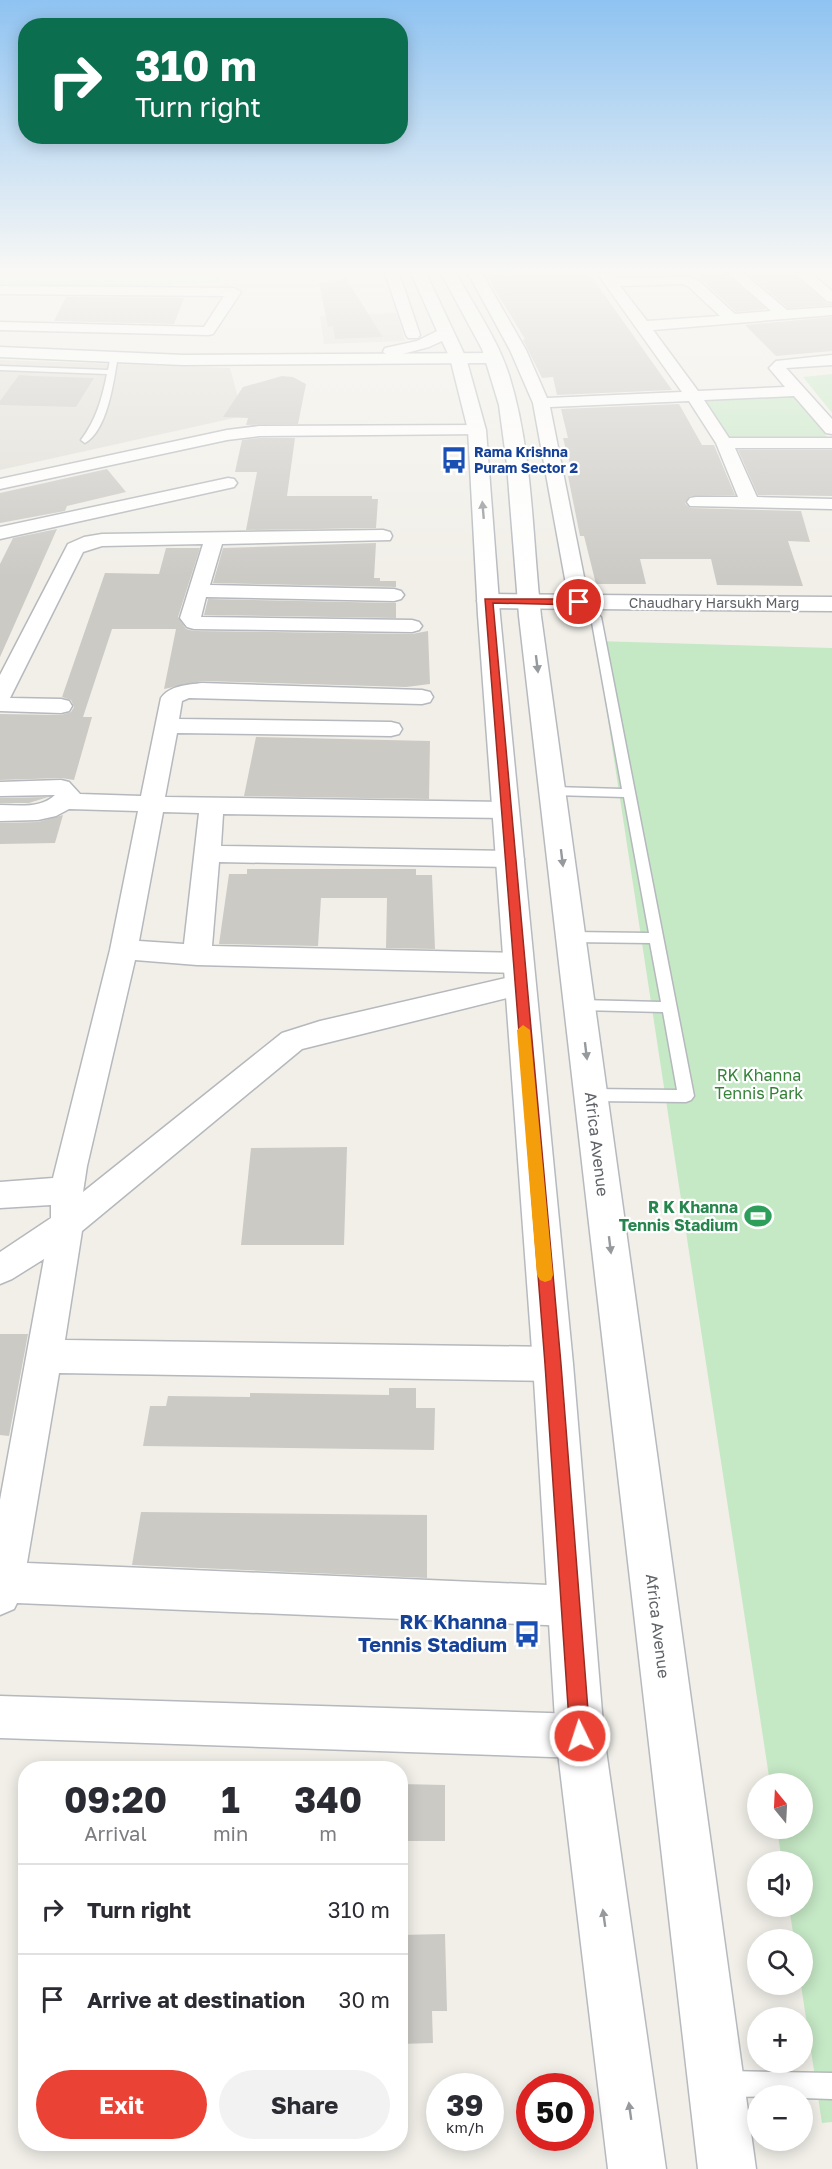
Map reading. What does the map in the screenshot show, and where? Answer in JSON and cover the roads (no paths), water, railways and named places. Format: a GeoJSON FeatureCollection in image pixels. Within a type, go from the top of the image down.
{"type":"FeatureCollection","features":[{"type":"Feature","properties":{"kind":"main road","name":"Africa Avenue"},"geometry":{"type":"LineString","coordinates":[[458,374],[477,430],[486,545],[488,608],[553,1364],[580,1736],[637,2169]]}},
{"type":"Feature","properties":{"kind":"main road","name":"Africa Avenue"},"geometry":{"type":"LineString","coordinates":[[500,374],[510,415],[529,608],[727,2169]]}},
{"type":"Feature","properties":{"kind":"main road"},"geometry":{"type":"LineString","coordinates":[[486,545],[476,551],[470,564],[471,603],[480,689],[483,696],[497,709]]}},
{"type":"Feature","properties":{"kind":"main road","name":"Chaudhary Harsukh Marg"},"geometry":{"type":"LineString","coordinates":[[586,612],[832,604]]}},
{"type":"Feature","properties":{"kind":"main road","name":"Chaudhary Harsukh Marg"},"geometry":{"type":"LineString","coordinates":[[488,608],[832,618]]}},
{"type":"Feature","properties":{"kind":"street"},"geometry":{"type":"LineString","coordinates":[[529,374],[541,403],[586,612]]}},
{"type":"Feature","properties":{"kind":"street"},"geometry":{"type":"LineString","coordinates":[[678,374],[724,443],[750,503]]}},
{"type":"Feature","properties":{"kind":"street"},"geometry":{"type":"LineString","coordinates":[[782,374],[832,429]]}},
{"type":"Feature","properties":{"kind":"street"},"geometry":{"type":"LineString","coordinates":[[541,403],[799,391]]}},
{"type":"Feature","properties":{"kind":"street"},"geometry":{"type":"LineString","coordinates":[[0,484],[137,461],[226,435],[274,429],[477,430]]}},
{"type":"Feature","properties":{"kind":"street"},"geometry":{"type":"LineString","coordinates":[[724,443],[832,443]]}},
{"type":"Feature","properties":{"kind":"street"},"geometry":{"type":"LineString","coordinates":[[0,533],[148,494],[228,483]]}},
{"type":"Feature","properties":{"kind":"street"},"geometry":{"type":"LineString","coordinates":[[696,502],[832,504]]}},
{"type":"Feature","properties":{"kind":"street"},"geometry":{"type":"LineString","coordinates":[[0,696],[75,548],[91,541],[215,537],[383,536]]}},
{"type":"Feature","properties":{"kind":"street"},"geometry":{"type":"LineString","coordinates":[[215,537],[190,618],[196,624],[412,626]]}},
{"type":"Feature","properties":{"kind":"street"},"geometry":{"type":"LineString","coordinates":[[197,591],[394,594]]}},
{"type":"Feature","properties":{"kind":"street"},"geometry":{"type":"LineString","coordinates":[[422,697],[191,691],[172,698],[124,950],[67,1208],[44,1356],[1,1588],[571,1606]]}},
{"type":"Feature","properties":{"kind":"street"},"geometry":{"type":"LineString","coordinates":[[0,704],[61,706]]}},
{"type":"Feature","properties":{"kind":"street"},"geometry":{"type":"LineString","coordinates":[[166,726],[391,729]]}},
{"type":"Feature","properties":{"kind":"street"},"geometry":{"type":"LineString","coordinates":[[0,789],[61,787],[68,794],[58,808],[49,811],[0,813]]}},
{"type":"Feature","properties":{"kind":"street"},"geometry":{"type":"LineString","coordinates":[[64,801],[212,806],[505,810]]}},
{"type":"Feature","properties":{"kind":"street"},"geometry":{"type":"LineString","coordinates":[[197,955],[212,806]]}},
{"type":"Feature","properties":{"kind":"street"},"geometry":{"type":"LineString","coordinates":[[208,854],[511,859]]}},
{"type":"Feature","properties":{"kind":"street"},"geometry":{"type":"LineString","coordinates":[[124,950],[518,974]]}},
{"type":"Feature","properties":{"kind":"street"},"geometry":{"type":"LineString","coordinates":[[0,1269],[23,1256],[67,1208],[292,1041],[518,974]]}},
{"type":"Feature","properties":{"kind":"street"},"geometry":{"type":"LineString","coordinates":[[0,1195],[67,1208]]}},
{"type":"Feature","properties":{"kind":"street"},"geometry":{"type":"LineString","coordinates":[[44,1356],[553,1364]]}},
{"type":"Feature","properties":{"kind":"street"},"geometry":{"type":"LineString","coordinates":[[0,1717],[580,1736]]}},
{"type":"Feature","properties":{"kind":"lane"},"geometry":{"type":"LineString","coordinates":[[85,440],[96,426],[107,396],[111,374]]}},
{"type":"Feature","properties":{"kind":"lane"},"geometry":{"type":"LineString","coordinates":[[586,612],[629,793],[686,1096],[591,1095]]}},
{"type":"Feature","properties":{"kind":"lane"},"geometry":{"type":"LineString","coordinates":[[554,791],[629,793]]}},
{"type":"Feature","properties":{"kind":"lane"},"geometry":{"type":"LineString","coordinates":[[572,937],[657,938]]}},
{"type":"Feature","properties":{"kind":"lane"},"geometry":{"type":"LineString","coordinates":[[580,1005],[670,1007]]}},
{"type":"Feature","properties":{"kind":"lane"},"geometry":{"type":"LineString","coordinates":[[716,2084],[832,2086]]}},
{"type":"Feature","properties":{"kind":"place","name":"Rama Krishna Puram Sector 2"},"geometry":{"type":"Point","coordinates":[454,460]}},
{"type":"Feature","properties":{"kind":"place","name":"R K Khanna Tennis Stadium"},"geometry":{"type":"Point","coordinates":[758,1216]}},
{"type":"Feature","properties":{"kind":"place","name":"RK Khanna Tennis Stadium"},"geometry":{"type":"Point","coordinates":[527,1634]}},
{"type":"Feature","properties":{"kind":"park label","name":"RK Khanna Tennis Park"},"geometry":{"type":"Point","coordinates":[759,1084]}}]}
